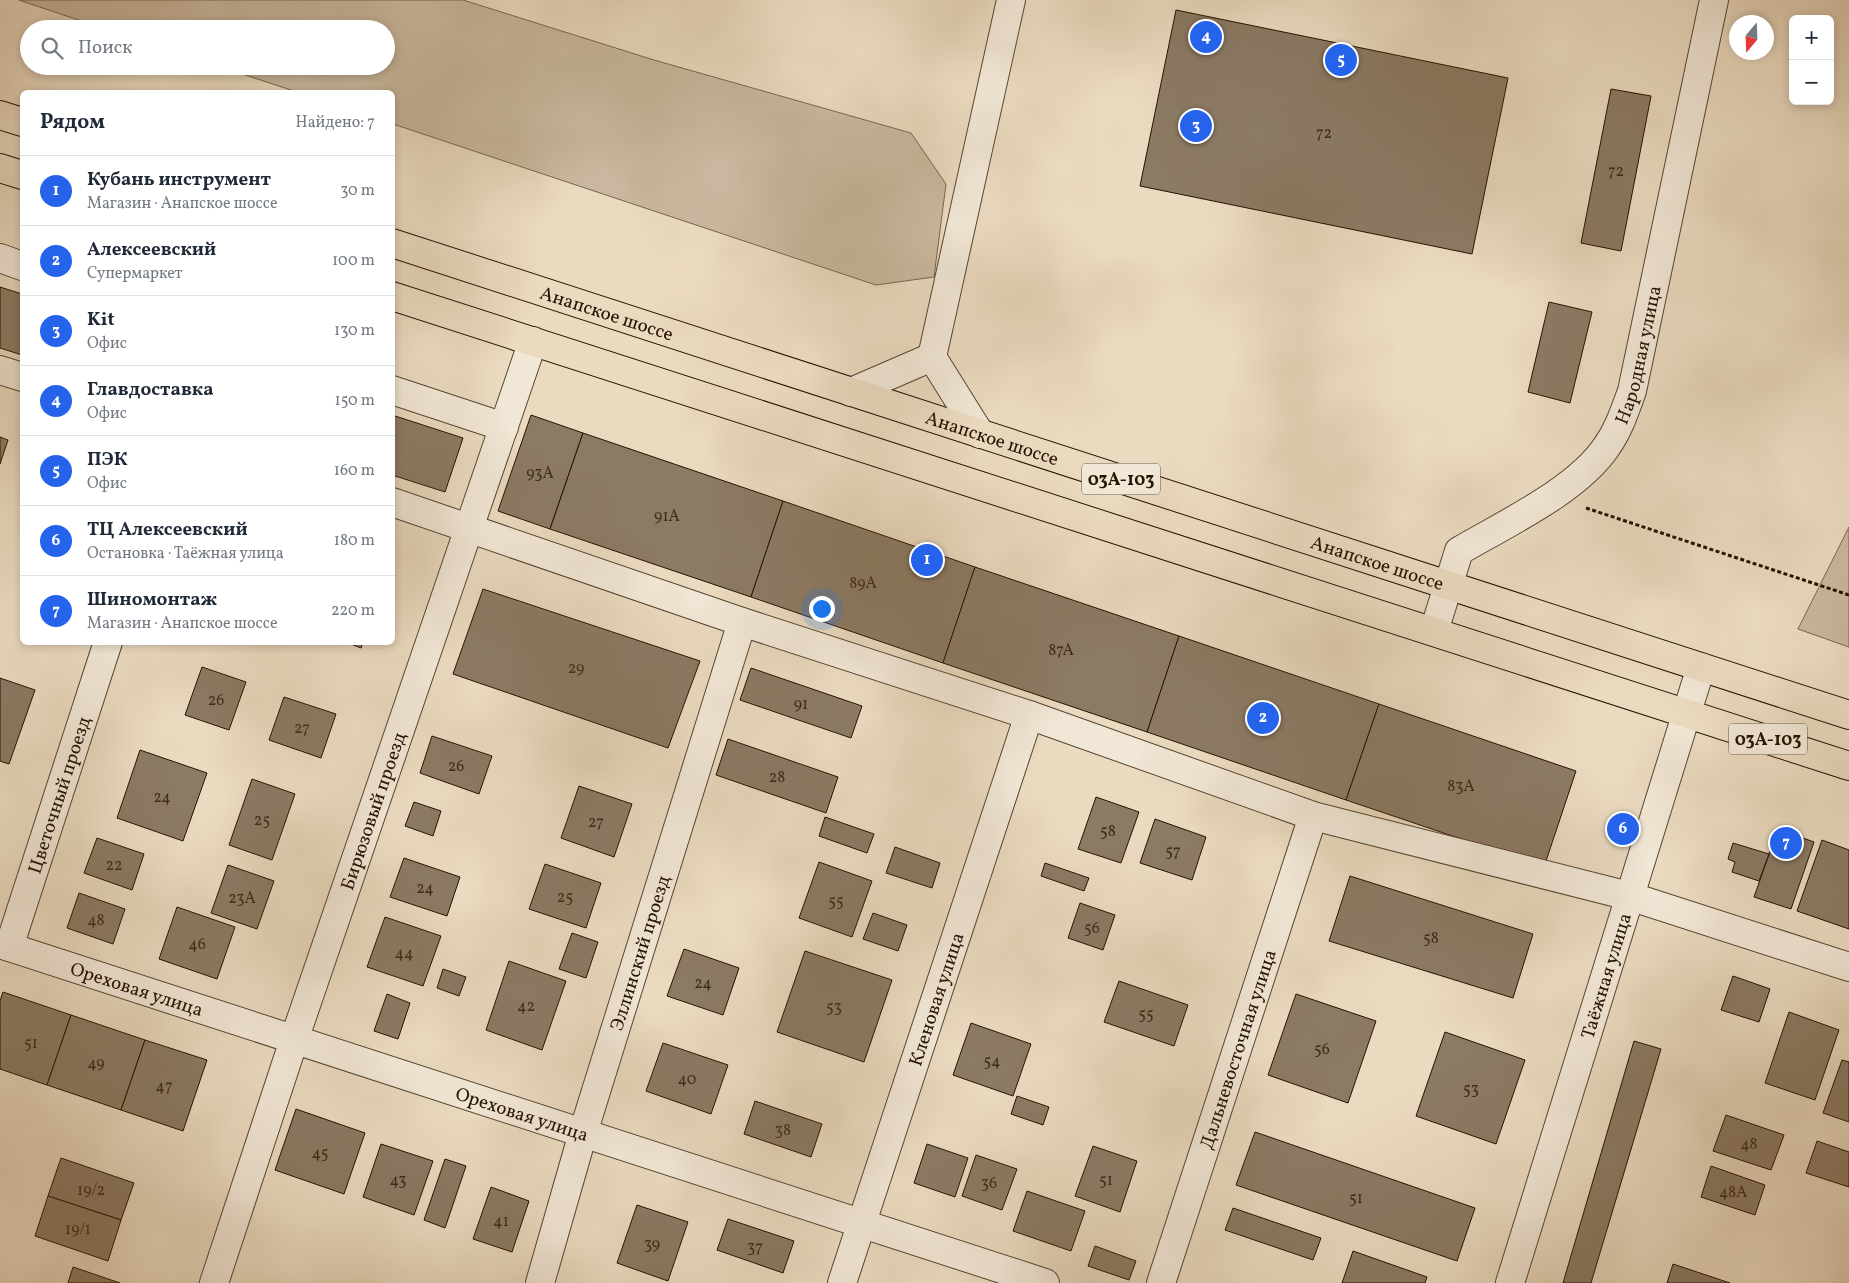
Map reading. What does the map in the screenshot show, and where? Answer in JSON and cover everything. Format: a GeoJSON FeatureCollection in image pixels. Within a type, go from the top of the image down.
{"type":"FeatureCollection","features":[{"type":"Feature","properties":{"kind":"main road"},"geometry":{"type":"LineString","coordinates":[[0,115],[20,121]]}},
{"type":"Feature","properties":{"kind":"main road"},"geometry":{"type":"LineString","coordinates":[[0,168],[20,174]]}},
{"type":"Feature","properties":{"kind":"main road","name":"Анапское шоссе"},"geometry":{"type":"LineString","coordinates":[[395,244],[1849,715]]}},
{"type":"Feature","properties":{"kind":"main road","name":"03А-103"},"geometry":{"type":"LineString","coordinates":[[395,297],[1687,712],[1849,766]]}},
{"type":"Feature","properties":{"kind":"street"},"geometry":{"type":"LineString","coordinates":[[980,434],[932,357],[1011,0]]}},
{"type":"Feature","properties":{"kind":"street","name":"Народная улица"},"geometry":{"type":"LineString","coordinates":[[1434,631],[1459,551],[1552,497],[1590,466],[1607,447],[1620,424],[1632,390],[1714,0]]}},
{"type":"Feature","properties":{"kind":"street"},"geometry":{"type":"LineString","coordinates":[[0,258],[20,265]]}},
{"type":"Feature","properties":{"kind":"street","name":"Бирюзовый проезд"},"geometry":{"type":"LineString","coordinates":[[214,1283],[294,1040],[533,341]]}},
{"type":"Feature","properties":{"kind":"street"},"geometry":{"type":"LineString","coordinates":[[851,392],[932,357]]}},
{"type":"Feature","properties":{"kind":"street"},"geometry":{"type":"LineString","coordinates":[[0,370],[20,376]]}},
{"type":"Feature","properties":{"kind":"street"},"geometry":{"type":"LineString","coordinates":[[395,391],[504,427]]}},
{"type":"Feature","properties":{"kind":"street"},"geometry":{"type":"LineString","coordinates":[[395,503],[742,622],[1029,715],[1313,816],[1629,896],[1849,967]]}},
{"type":"Feature","properties":{"kind":"street","name":"Эллинский проезд"},"geometry":{"type":"LineString","coordinates":[[540,1283],[583,1133],[742,622]]}},
{"type":"Feature","properties":{"kind":"street","name":"Цветочный проезд"},"geometry":{"type":"LineString","coordinates":[[4,946],[107,645]]}},
{"type":"Feature","properties":{"kind":"street","name":"Таёжная улица"},"geometry":{"type":"LineString","coordinates":[[1510,1283],[1701,667]]}},
{"type":"Feature","properties":{"kind":"street","name":"Кленовая улица"},"geometry":{"type":"LineString","coordinates":[[842,1283],[1029,715]]}},
{"type":"Feature","properties":{"kind":"street","name":"Дальневосточная улица"},"geometry":{"type":"LineString","coordinates":[[1162,1283],[1313,816]]}},
{"type":"Feature","properties":{"kind":"street","name":"Ореховая улица"},"geometry":{"type":"LineString","coordinates":[[4,946],[1045,1283]]}},
{"type":"Feature","properties":{"kind":"path"},"geometry":{"type":"LineString","coordinates":[[1552,497],[1849,595]]}},
{"type":"Feature","properties":{"kind":"shaded area"},"geometry":{"type":"Polygon","coordinates":[[[19,0],[463,0],[654,60],[911,133],[946,184],[934,277],[876,285],[395,125],[395,90],[291,90],[245,75],[395,75],[395,20],[78,20],[19,0]]]}},
{"type":"Feature","properties":{"kind":"shaded area"},"geometry":{"type":"Polygon","coordinates":[[[1849,527],[1849,647],[1798,629],[1849,527]]]}},
{"type":"Feature","properties":{"kind":"building"},"geometry":{"type":"Polygon","coordinates":[[[1176,10],[1508,78],[1472,254],[1140,186],[1176,10]]]}},
{"type":"Feature","properties":{"kind":"building"},"geometry":{"type":"Polygon","coordinates":[[[1611,89],[1651,96],[1621,251],[1581,243],[1611,89]]]}},
{"type":"Feature","properties":{"kind":"building"},"geometry":{"type":"Polygon","coordinates":[[[0,287],[20,293],[20,354],[0,348],[0,287]]]}},
{"type":"Feature","properties":{"kind":"building"},"geometry":{"type":"Polygon","coordinates":[[[1549,302],[1592,312],[1570,403],[1528,392],[1549,302]]]}},
{"type":"Feature","properties":{"kind":"building"},"geometry":{"type":"Polygon","coordinates":[[[531,415],[583,433],[550,529],[498,511],[531,415]]]}},
{"type":"Feature","properties":{"kind":"building"},"geometry":{"type":"Polygon","coordinates":[[[395,416],[463,438],[445,492],[395,476],[395,416]]]}},
{"type":"Feature","properties":{"kind":"building"},"geometry":{"type":"Polygon","coordinates":[[[583,433],[783,501],[751,597],[550,529],[583,433]]]}},
{"type":"Feature","properties":{"kind":"building"},"geometry":{"type":"Polygon","coordinates":[[[0,437],[8,440],[0,464],[0,437]]]}},
{"type":"Feature","properties":{"kind":"building"},"geometry":{"type":"Polygon","coordinates":[[[783,501],[975,567],[943,663],[751,597],[783,501]]]}},
{"type":"Feature","properties":{"kind":"building"},"geometry":{"type":"Polygon","coordinates":[[[975,567],[1179,636],[1147,732],[943,663],[975,567]]]}},
{"type":"Feature","properties":{"kind":"building"},"geometry":{"type":"Polygon","coordinates":[[[483,589],[700,661],[668,748],[453,674],[483,589]]]}},
{"type":"Feature","properties":{"kind":"building"},"geometry":{"type":"Polygon","coordinates":[[[1179,636],[1379,704],[1346,800],[1147,732],[1179,636]]]}},
{"type":"Feature","properties":{"kind":"building"},"geometry":{"type":"Polygon","coordinates":[[[202,667],[246,682],[229,730],[185,715],[202,667]]]}},
{"type":"Feature","properties":{"kind":"building"},"geometry":{"type":"Polygon","coordinates":[[[751,668],[862,706],[851,738],[740,700],[751,668]]]}},
{"type":"Feature","properties":{"kind":"building"},"geometry":{"type":"Polygon","coordinates":[[[0,678],[35,690],[9,764],[0,761],[0,678]]]}},
{"type":"Feature","properties":{"kind":"building"},"geometry":{"type":"Polygon","coordinates":[[[284,697],[336,714],[321,758],[269,740],[284,697]]]}},
{"type":"Feature","properties":{"kind":"building"},"geometry":{"type":"Polygon","coordinates":[[[1379,704],[1576,771],[1544,867],[1346,800],[1379,704]]]}},
{"type":"Feature","properties":{"kind":"building"},"geometry":{"type":"Polygon","coordinates":[[[432,736],[492,756],[479,794],[420,773],[432,736]]]}},
{"type":"Feature","properties":{"kind":"building"},"geometry":{"type":"Polygon","coordinates":[[[728,739],[838,777],[826,813],[716,775],[728,739]]]}},
{"type":"Feature","properties":{"kind":"building"},"geometry":{"type":"Polygon","coordinates":[[[140,750],[207,773],[183,841],[117,818],[140,750]]]}},
{"type":"Feature","properties":{"kind":"building"},"geometry":{"type":"Polygon","coordinates":[[[252,779],[295,794],[272,860],[229,845],[252,779]]]}},
{"type":"Feature","properties":{"kind":"building"},"geometry":{"type":"Polygon","coordinates":[[[579,786],[632,804],[614,857],[561,838],[579,786]]]}},
{"type":"Feature","properties":{"kind":"building"},"geometry":{"type":"Polygon","coordinates":[[[1096,797],[1139,812],[1121,863],[1078,849],[1096,797]]]}},
{"type":"Feature","properties":{"kind":"building"},"geometry":{"type":"Polygon","coordinates":[[[414,802],[441,811],[433,836],[405,826],[414,802]]]}},
{"type":"Feature","properties":{"kind":"building"},"geometry":{"type":"Polygon","coordinates":[[[825,817],[874,834],[867,853],[819,836],[825,817]]]}},
{"type":"Feature","properties":{"kind":"building"},"geometry":{"type":"Polygon","coordinates":[[[1155,819],[1206,837],[1192,880],[1140,863],[1155,819]]]}},
{"type":"Feature","properties":{"kind":"building"},"geometry":{"type":"Polygon","coordinates":[[[1778,829],[1814,842],[1791,909],[1754,897],[1778,829]]]}},
{"type":"Feature","properties":{"kind":"building"},"geometry":{"type":"Polygon","coordinates":[[[97,838],[144,854],[132,890],[84,873],[97,838]]]}},
{"type":"Feature","properties":{"kind":"building"},"geometry":{"type":"Polygon","coordinates":[[[1822,840],[1849,850],[1849,929],[1797,911],[1822,840]]]}},
{"type":"Feature","properties":{"kind":"building"},"geometry":{"type":"Polygon","coordinates":[[[1733,843],[1769,854],[1759,881],[1732,872],[1735,862],[1728,859],[1733,843]]]}},
{"type":"Feature","properties":{"kind":"building"},"geometry":{"type":"Polygon","coordinates":[[[895,847],[940,863],[932,888],[886,873],[895,847]]]}},
{"type":"Feature","properties":{"kind":"building"},"geometry":{"type":"Polygon","coordinates":[[[404,858],[460,877],[447,916],[390,897],[404,858]]]}},
{"type":"Feature","properties":{"kind":"building"},"geometry":{"type":"Polygon","coordinates":[[[819,862],[872,881],[852,937],[799,918],[819,862]]]}},
{"type":"Feature","properties":{"kind":"building"},"geometry":{"type":"Polygon","coordinates":[[[1045,863],[1089,878],[1084,891],[1041,876],[1045,863]]]}},
{"type":"Feature","properties":{"kind":"building"},"geometry":{"type":"Polygon","coordinates":[[[545,864],[601,883],[586,928],[529,909],[545,864]]]}},
{"type":"Feature","properties":{"kind":"building"},"geometry":{"type":"Polygon","coordinates":[[[228,865],[274,881],[257,929],[211,913],[228,865]]]}},
{"type":"Feature","properties":{"kind":"building"},"geometry":{"type":"Polygon","coordinates":[[[1350,876],[1533,934],[1513,998],[1329,941],[1350,876]]]}},
{"type":"Feature","properties":{"kind":"building"},"geometry":{"type":"Polygon","coordinates":[[[79,893],[125,909],[113,944],[67,928],[79,893]]]}},
{"type":"Feature","properties":{"kind":"building"},"geometry":{"type":"Polygon","coordinates":[[[1080,903],[1115,915],[1103,950],[1068,938],[1080,903]]]}},
{"type":"Feature","properties":{"kind":"building"},"geometry":{"type":"Polygon","coordinates":[[[177,907],[235,927],[217,979],[159,959],[177,907]]]}},
{"type":"Feature","properties":{"kind":"building"},"geometry":{"type":"Polygon","coordinates":[[[873,913],[907,925],[898,951],[863,939],[873,913]]]}},
{"type":"Feature","properties":{"kind":"building"},"geometry":{"type":"Polygon","coordinates":[[[385,917],[441,936],[423,986],[367,967],[385,917]]]}},
{"type":"Feature","properties":{"kind":"building"},"geometry":{"type":"Polygon","coordinates":[[[572,933],[598,942],[586,978],[559,969],[572,933]]]}},
{"type":"Feature","properties":{"kind":"building"},"geometry":{"type":"Polygon","coordinates":[[[684,949],[739,968],[723,1015],[667,996],[684,949]]]}},
{"type":"Feature","properties":{"kind":"building"},"geometry":{"type":"Polygon","coordinates":[[[805,951],[892,980],[864,1062],[777,1032],[805,951]]]}},
{"type":"Feature","properties":{"kind":"building"},"geometry":{"type":"Polygon","coordinates":[[[509,961],[566,981],[542,1050],[486,1030],[509,961]]]}},
{"type":"Feature","properties":{"kind":"building"},"geometry":{"type":"Polygon","coordinates":[[[443,969],[466,977],[459,996],[437,988],[443,969]]]}},
{"type":"Feature","properties":{"kind":"building"},"geometry":{"type":"Polygon","coordinates":[[[1733,976],[1770,989],[1759,1022],[1721,1010],[1733,976]]]}},
{"type":"Feature","properties":{"kind":"building"},"geometry":{"type":"Polygon","coordinates":[[[1119,981],[1188,1005],[1174,1046],[1104,1022],[1119,981]]]}},
{"type":"Feature","properties":{"kind":"building"},"geometry":{"type":"Polygon","coordinates":[[[3,992],[71,1015],[47,1085],[0,1069],[0,1001],[3,992]]]}},
{"type":"Feature","properties":{"kind":"building"},"geometry":{"type":"Polygon","coordinates":[[[387,994],[410,1003],[398,1039],[374,1031],[387,994]]]}},
{"type":"Feature","properties":{"kind":"building"},"geometry":{"type":"Polygon","coordinates":[[[1296,994],[1376,1021],[1348,1103],[1268,1075],[1296,994]]]}},
{"type":"Feature","properties":{"kind":"building"},"geometry":{"type":"Polygon","coordinates":[[[1789,1012],[1839,1030],[1815,1100],[1765,1083],[1789,1012]]]}},
{"type":"Feature","properties":{"kind":"building"},"geometry":{"type":"Polygon","coordinates":[[[71,1015],[145,1040],[121,1110],[47,1085],[71,1015]]]}},
{"type":"Feature","properties":{"kind":"building"},"geometry":{"type":"Polygon","coordinates":[[[971,1023],[1031,1044],[1013,1096],[953,1075],[971,1023]]]}},
{"type":"Feature","properties":{"kind":"building"},"geometry":{"type":"Polygon","coordinates":[[[1445,1032],[1525,1060],[1496,1144],[1416,1116],[1445,1032]]]}},
{"type":"Feature","properties":{"kind":"building"},"geometry":{"type":"Polygon","coordinates":[[[145,1040],[207,1060],[183,1131],[121,1110],[145,1040]]]}},
{"type":"Feature","properties":{"kind":"building"},"geometry":{"type":"Polygon","coordinates":[[[1634,1041],[1661,1049],[1591,1283],[1563,1283],[1634,1041]]]}},
{"type":"Feature","properties":{"kind":"building"},"geometry":{"type":"Polygon","coordinates":[[[663,1043],[728,1065],[711,1114],[646,1091],[663,1043]]]}},
{"type":"Feature","properties":{"kind":"building"},"geometry":{"type":"Polygon","coordinates":[[[1842,1060],[1849,1062],[1849,1122],[1823,1113],[1842,1060]]]}},
{"type":"Feature","properties":{"kind":"building"},"geometry":{"type":"Polygon","coordinates":[[[1017,1096],[1049,1107],[1043,1125],[1011,1114],[1017,1096]]]}},
{"type":"Feature","properties":{"kind":"building"},"geometry":{"type":"Polygon","coordinates":[[[755,1101],[822,1124],[811,1157],[744,1134],[755,1101]]]}},
{"type":"Feature","properties":{"kind":"building"},"geometry":{"type":"Polygon","coordinates":[[[296,1109],[365,1133],[344,1194],[275,1170],[296,1109]]]}},
{"type":"Feature","properties":{"kind":"building"},"geometry":{"type":"Polygon","coordinates":[[[1726,1115],[1784,1135],[1771,1170],[1713,1151],[1726,1115]]]}},
{"type":"Feature","properties":{"kind":"building"},"geometry":{"type":"Polygon","coordinates":[[[1255,1132],[1475,1208],[1457,1261],[1236,1185],[1255,1132]]]}},
{"type":"Feature","properties":{"kind":"building"},"geometry":{"type":"Polygon","coordinates":[[[1817,1141],[1849,1152],[1849,1187],[1806,1173],[1817,1141]]]}},
{"type":"Feature","properties":{"kind":"building"},"geometry":{"type":"Polygon","coordinates":[[[381,1144],[433,1161],[414,1215],[363,1197],[381,1144]]]}},
{"type":"Feature","properties":{"kind":"building"},"geometry":{"type":"Polygon","coordinates":[[[927,1144],[968,1158],[955,1197],[914,1183],[927,1144]]]}},
{"type":"Feature","properties":{"kind":"building"},"geometry":{"type":"Polygon","coordinates":[[[1093,1146],[1137,1161],[1120,1212],[1075,1196],[1093,1146]]]}},
{"type":"Feature","properties":{"kind":"building"},"geometry":{"type":"Polygon","coordinates":[[[976,1155],[1017,1169],[1002,1210],[962,1196],[976,1155]]]}},
{"type":"Feature","properties":{"kind":"building"},"geometry":{"type":"Polygon","coordinates":[[[61,1158],[134,1183],[121,1220],[48,1196],[61,1158]]]}},
{"type":"Feature","properties":{"kind":"building"},"geometry":{"type":"Polygon","coordinates":[[[445,1159],[466,1166],[445,1228],[424,1220],[445,1159]]]}},
{"type":"Feature","properties":{"kind":"building"},"geometry":{"type":"Polygon","coordinates":[[[1711,1166],[1765,1185],[1755,1215],[1701,1197],[1711,1166]]]}},
{"type":"Feature","properties":{"kind":"building"},"geometry":{"type":"Polygon","coordinates":[[[491,1187],[529,1201],[512,1252],[473,1239],[491,1187]]]}},
{"type":"Feature","properties":{"kind":"building"},"geometry":{"type":"Polygon","coordinates":[[[1027,1191],[1085,1211],[1071,1251],[1013,1231],[1027,1191]]]}},
{"type":"Feature","properties":{"kind":"building"},"geometry":{"type":"Polygon","coordinates":[[[48,1196],[121,1220],[108,1261],[35,1236],[48,1196]]]}},
{"type":"Feature","properties":{"kind":"building"},"geometry":{"type":"Polygon","coordinates":[[[637,1205],[688,1222],[668,1281],[617,1263],[637,1205]]]}},
{"type":"Feature","properties":{"kind":"building"},"geometry":{"type":"Polygon","coordinates":[[[1233,1208],[1321,1238],[1313,1260],[1225,1230],[1233,1208]]]}},
{"type":"Feature","properties":{"kind":"building"},"geometry":{"type":"Polygon","coordinates":[[[728,1219],[794,1241],[783,1273],[717,1250],[728,1219]]]}},
{"type":"Feature","properties":{"kind":"building"},"geometry":{"type":"Polygon","coordinates":[[[1095,1246],[1136,1261],[1129,1280],[1088,1266],[1095,1246]]]}},
{"type":"Feature","properties":{"kind":"building"},"geometry":{"type":"Polygon","coordinates":[[[1353,1251],[1427,1277],[1425,1283],[1342,1283],[1353,1251]]]}},
{"type":"Feature","properties":{"kind":"building"},"geometry":{"type":"Polygon","coordinates":[[[1673,1264],[1730,1283],[1667,1283],[1673,1264]]]}},
{"type":"Feature","properties":{"kind":"building"},"geometry":{"type":"Polygon","coordinates":[[[73,1267],[120,1283],[68,1283],[73,1267]]]}},
{"type":"Feature","properties":{"kind":"place","name":"Главдоставка"},"geometry":{"type":"Point","coordinates":[1206,37]}},
{"type":"Feature","properties":{"kind":"place","name":"ПЭК"},"geometry":{"type":"Point","coordinates":[1341,60]}},
{"type":"Feature","properties":{"kind":"place","name":"Kit"},"geometry":{"type":"Point","coordinates":[1196,126]}},
{"type":"Feature","properties":{"kind":"place","name":"Кубань инструмент"},"geometry":{"type":"Point","coordinates":[927,560]}},
{"type":"Feature","properties":{"kind":"place","name":"Алексеевский"},"geometry":{"type":"Point","coordinates":[1263,718]}},
{"type":"Feature","properties":{"kind":"place","name":"ТЦ Алексеевский"},"geometry":{"type":"Point","coordinates":[1623,829]}},
{"type":"Feature","properties":{"kind":"place","name":"Шиномонтаж"},"geometry":{"type":"Point","coordinates":[1786,843]}}]}
